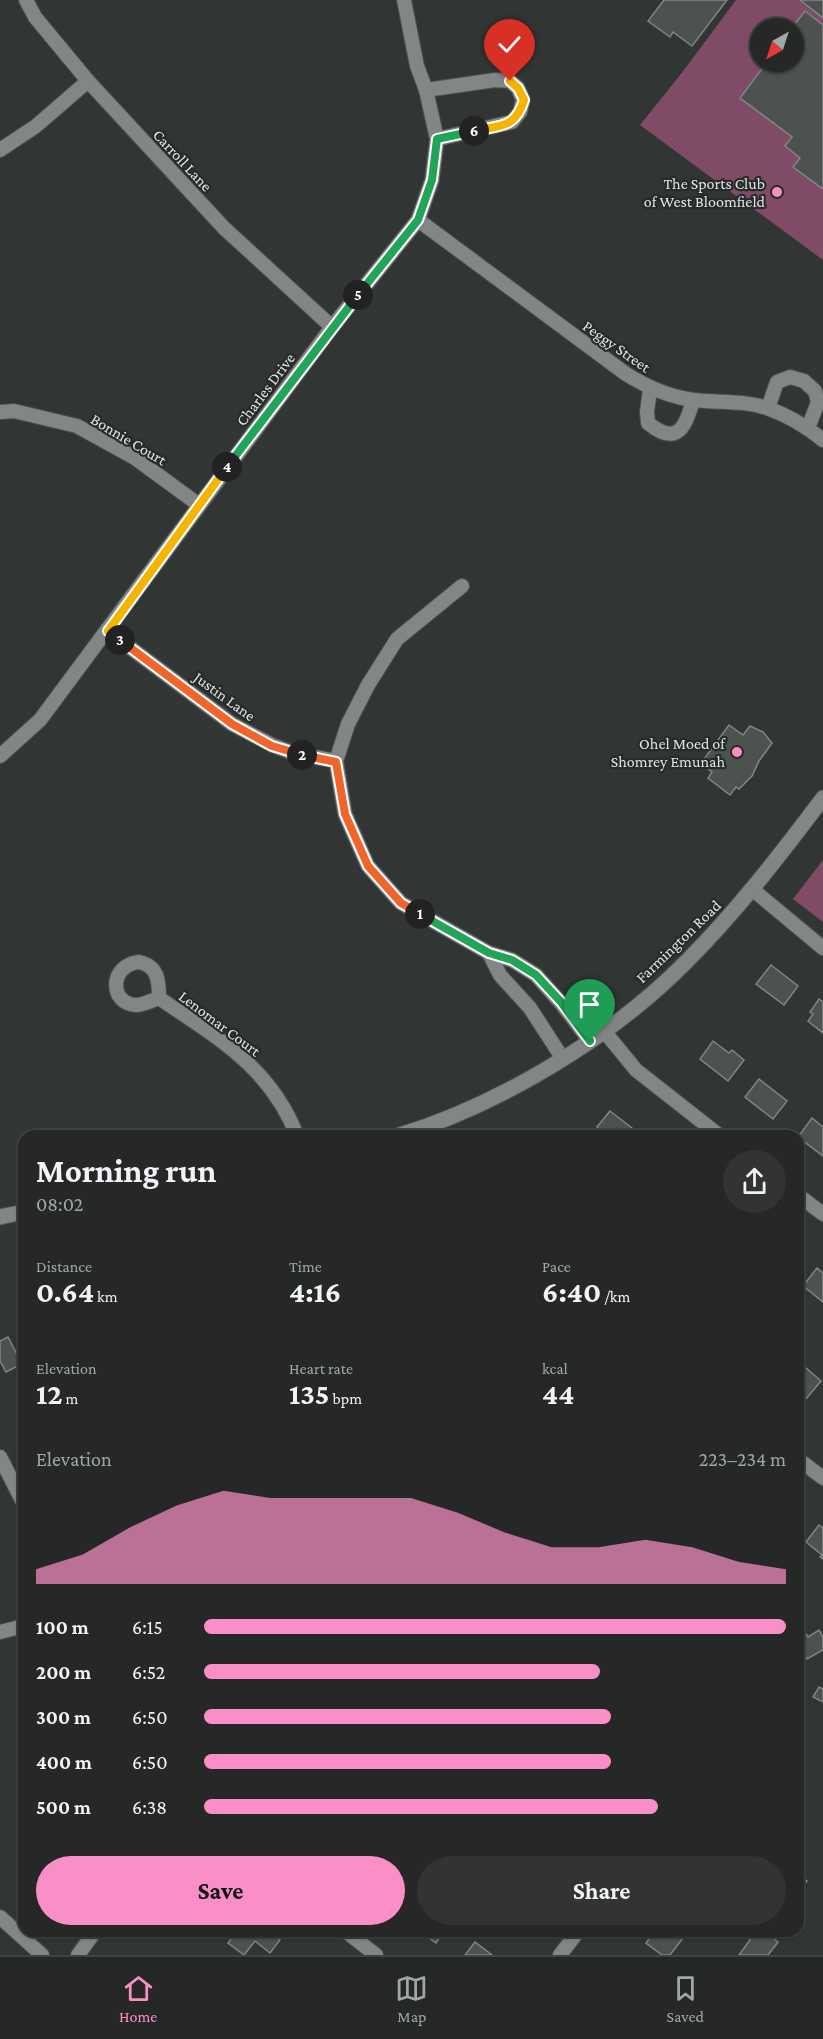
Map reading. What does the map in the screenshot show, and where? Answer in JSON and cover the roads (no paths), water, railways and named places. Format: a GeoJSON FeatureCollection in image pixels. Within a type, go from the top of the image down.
{"type":"FeatureCollection","features":[{"type":"Feature","properties":{"kind":"street","name":"Carroll Lane"},"geometry":{"type":"LineString","coordinates":[[26,0],[35,17],[88,81],[224,228],[332,327]]}},
{"type":"Feature","properties":{"kind":"street","name":"Charles Drive"},"geometry":{"type":"LineString","coordinates":[[0,756],[40,720],[332,327],[418,220],[432,180],[437,139],[426,90],[417,66],[404,0]]}},
{"type":"Feature","properties":{"kind":"street"},"geometry":{"type":"LineString","coordinates":[[426,90],[495,80],[510,81],[518,88],[524,100],[520,112],[512,122],[437,139]]}},
{"type":"Feature","properties":{"kind":"street"},"geometry":{"type":"LineString","coordinates":[[0,150],[36,126],[88,81]]}},
{"type":"Feature","properties":{"kind":"street","name":"Peggy Street"},"geometry":{"type":"LineString","coordinates":[[418,220],[626,374],[650,388],[693,400],[735,401],[768,408],[808,428],[823,440]]}},
{"type":"Feature","properties":{"kind":"street"},"geometry":{"type":"LineString","coordinates":[[768,408],[777,382],[790,377],[804,381],[815,391],[818,402],[808,428]]}},
{"type":"Feature","properties":{"kind":"street"},"geometry":{"type":"LineString","coordinates":[[650,388],[646,412],[648,423],[656,430],[668,434],[680,431],[688,423],[693,400]]}},
{"type":"Feature","properties":{"kind":"street","name":"Bonnie Court"},"geometry":{"type":"LineString","coordinates":[[0,412],[14,411],[77,426],[135,458],[198,505]]}},
{"type":"Feature","properties":{"kind":"street"},"geometry":{"type":"LineString","coordinates":[[462,586],[397,639],[368,685],[348,724],[336,762],[345,814],[368,866],[401,903],[489,953],[512,960],[536,975],[561,1002],[590,1041]]}},
{"type":"Feature","properties":{"kind":"street","name":"Justin Lane"},"geometry":{"type":"LineString","coordinates":[[108,631],[232,724],[272,746],[336,762]]}},
{"type":"Feature","properties":{"kind":"street","name":"Farmington Road"},"geometry":{"type":"LineString","coordinates":[[414,1130],[440,1121],[513,1087],[563,1059],[604,1031],[685,963],[752,889],[823,798]]}},
{"type":"Feature","properties":{"kind":"street"},"geometry":{"type":"LineString","coordinates":[[752,889],[823,948]]}},
{"type":"Feature","properties":{"kind":"street"},"geometry":{"type":"LineString","coordinates":[[489,953],[500,975],[530,1008],[563,1059]]}},
{"type":"Feature","properties":{"kind":"street","name":"Lenomar Court"},"geometry":{"type":"LineString","coordinates":[[159,998],[231,1048],[266,1080],[288,1113],[295,1130]]}},
{"type":"Feature","properties":{"kind":"street"},"geometry":{"type":"LineString","coordinates":[[604,1031],[636,1070],[712,1130]]}},
{"type":"Feature","properties":{"kind":"street"},"geometry":{"type":"LineString","coordinates":[[804,1200],[823,1214]]}},
{"type":"Feature","properties":{"kind":"street"},"geometry":{"type":"LineString","coordinates":[[0,1217],[18,1213]]}},
{"type":"Feature","properties":{"kind":"street"},"geometry":{"type":"LineString","coordinates":[[0,1457],[18,1492]]}},
{"type":"Feature","properties":{"kind":"street"},"geometry":{"type":"LineString","coordinates":[[804,1464],[823,1478]]}},
{"type":"Feature","properties":{"kind":"street"},"geometry":{"type":"LineString","coordinates":[[0,1632],[18,1628]]}},
{"type":"Feature","properties":{"kind":"street"},"geometry":{"type":"LineString","coordinates":[[0,1917],[18,1933]]}},
{"type":"Feature","properties":{"kind":"street"},"geometry":{"type":"LineString","coordinates":[[22,1937],[42,1955]]}},
{"type":"Feature","properties":{"kind":"street"},"geometry":{"type":"LineString","coordinates":[[78,1955],[91,1937]]}},
{"type":"Feature","properties":{"kind":"street"},"geometry":{"type":"LineString","coordinates":[[353,1937],[376,1955]]}},
{"type":"Feature","properties":{"kind":"street"},"geometry":{"type":"LineString","coordinates":[[560,1955],[574,1937]]}},
{"type":"Feature","properties":{"kind":"place","name":"The Sports Club of West Bloomfield"},"geometry":{"type":"Point","coordinates":[777,192]}},
{"type":"Feature","properties":{"kind":"place","name":"Ohel Moed of Shomrey Emunah"},"geometry":{"type":"Point","coordinates":[737,752]}}]}
